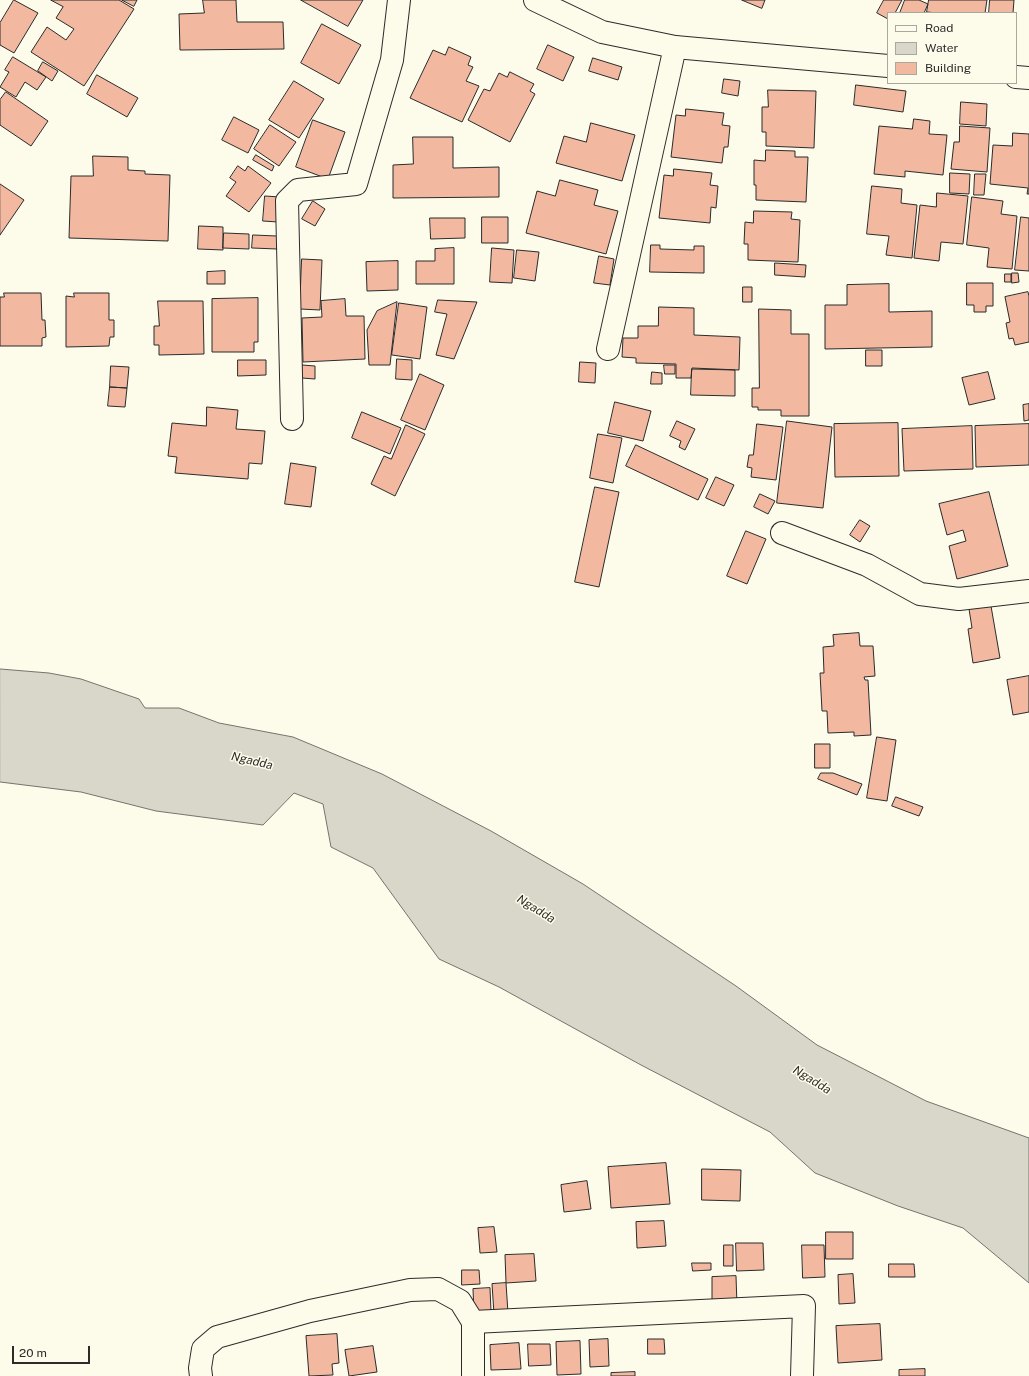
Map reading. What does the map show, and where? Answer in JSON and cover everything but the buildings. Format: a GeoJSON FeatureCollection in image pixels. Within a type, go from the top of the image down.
{"type":"FeatureCollection","features":[{"type":"Feature","properties":{"kind":"street"},"geometry":{"type":"LineString","coordinates":[[292,419],[287,201],[298,190],[356,184],[392,60],[399,0]]}},
{"type":"Feature","properties":{"kind":"street"},"geometry":{"type":"LineString","coordinates":[[535,0],[602,32],[675,47],[887,66]]}},
{"type":"Feature","properties":{"kind":"street"},"geometry":{"type":"LineString","coordinates":[[608,349],[675,47]]}},
{"type":"Feature","properties":{"kind":"street"},"geometry":{"type":"LineString","coordinates":[[1017,77],[1029,78]]}},
{"type":"Feature","properties":{"kind":"street"},"geometry":{"type":"LineString","coordinates":[[782,533],[867,565],[920,594],[958,599],[1029,591]]}},
{"type":"Feature","properties":{"kind":"street"},"geometry":{"type":"LineString","coordinates":[[201,1376],[200,1368],[203,1349],[217,1336],[310,1311],[410,1290],[438,1289],[460,1301],[473,1322],[473,1376]]}},
{"type":"Feature","properties":{"kind":"street"},"geometry":{"type":"LineString","coordinates":[[473,1322],[804,1306],[802,1376]]}},
{"type":"Feature","properties":{"kind":"water","name":"Ngadda"},"geometry":{"type":"Polygon","coordinates":[[[0,669],[49,673],[81,679],[139,699],[145,708],[179,708],[219,723],[293,737],[382,774],[491,831],[583,884],[736,986],[817,1045],[926,1101],[1029,1138],[1029,1283],[963,1228],[898,1206],[815,1173],[770,1132],[641,1065],[499,987],[439,959],[373,868],[331,847],[323,804],[294,793],[263,825],[156,811],[81,792],[0,782],[0,669]]]}}]}
